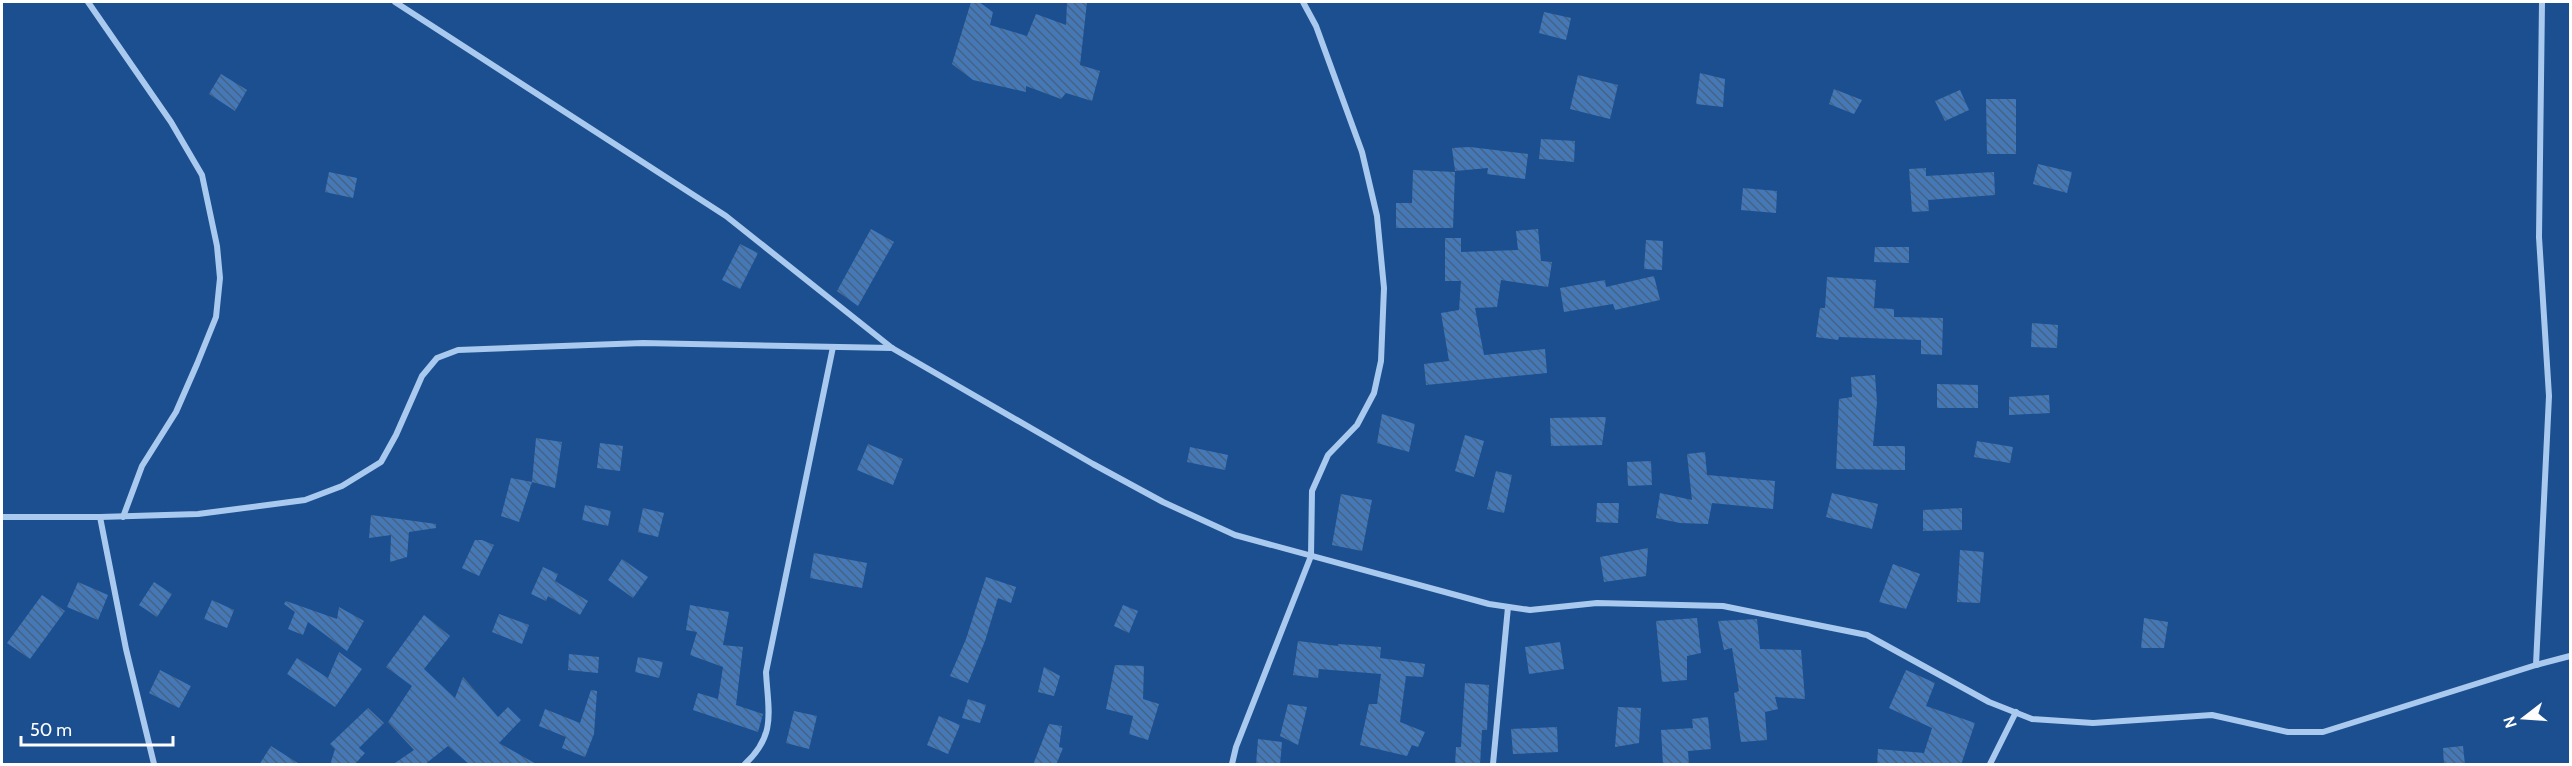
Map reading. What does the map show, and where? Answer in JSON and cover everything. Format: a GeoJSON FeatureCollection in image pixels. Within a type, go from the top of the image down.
{"type":"FeatureCollection","features":[{"type":"Feature","properties":{"kind":"street"},"geometry":{"type":"LineString","coordinates":[[88,2],[171,122],[202,175],[217,246],[220,278],[216,317],[205,345],[176,412],[142,466],[123,517]]}},
{"type":"Feature","properties":{"kind":"street"},"geometry":{"type":"LineString","coordinates":[[395,2],[726,216],[892,348],[1093,464],[1163,502],[1234,535],[1508,607],[1530,610],[1597,603],[1723,606],[1867,635],[1989,702],[2032,719],[2093,723],[2212,715],[2288,732],[2323,732],[2571,656]]}},
{"type":"Feature","properties":{"kind":"street"},"geometry":{"type":"LineString","coordinates":[[1232,765],[1236,747],[1311,556],[1312,491],[1328,455],[1357,425],[1374,393],[1381,361],[1384,288],[1377,216],[1362,152],[1316,26],[1303,2]]}},
{"type":"Feature","properties":{"kind":"street"},"geometry":{"type":"LineString","coordinates":[[2536,665],[2549,396],[2540,237],[2542,2]]}},
{"type":"Feature","properties":{"kind":"street"},"geometry":{"type":"LineString","coordinates":[[2,517],[100,518],[198,514],[305,500],[342,486],[381,462],[396,435],[422,376],[436,358],[458,350],[643,343],[892,348]]}},
{"type":"Feature","properties":{"kind":"street"},"geometry":{"type":"LineString","coordinates":[[745,765],[759,748],[768,729],[770,718],[766,672],[833,347]]}},
{"type":"Feature","properties":{"kind":"street"},"geometry":{"type":"LineString","coordinates":[[100,518],[126,649],[154,765]]}},
{"type":"Feature","properties":{"kind":"street"},"geometry":{"type":"LineString","coordinates":[[1493,765],[1508,607]]}},
{"type":"Feature","properties":{"kind":"street"},"geometry":{"type":"LineString","coordinates":[[1990,765],[2016,712]]}},
{"type":"Feature","properties":{"kind":"building"},"geometry":{"type":"Polygon","coordinates":[[[971,2],[979,2],[993,12],[990,25],[1027,36],[1036,14],[1066,25],[1067,2],[1087,2],[1080,65],[1100,71],[1092,101],[1066,93],[1061,99],[1026,86],[1026,92],[973,80],[952,64],[971,2]]]}},
{"type":"Feature","properties":{"kind":"building"},"geometry":{"type":"Polygon","coordinates":[[[1544,12],[1571,18],[1566,40],[1539,33],[1544,12]]]}},
{"type":"Feature","properties":{"kind":"building"},"geometry":{"type":"Polygon","coordinates":[[[1700,73],[1725,79],[1723,107],[1696,104],[1700,73]]]}},
{"type":"Feature","properties":{"kind":"building"},"geometry":{"type":"Polygon","coordinates":[[[221,74],[247,90],[235,111],[209,94],[221,74]]]}},
{"type":"Feature","properties":{"kind":"building"},"geometry":{"type":"Polygon","coordinates":[[[1578,75],[1618,85],[1610,119],[1570,109],[1578,75]]]}},
{"type":"Feature","properties":{"kind":"building"},"geometry":{"type":"Polygon","coordinates":[[[1834,89],[1862,100],[1854,114],[1829,104],[1834,89]]]}},
{"type":"Feature","properties":{"kind":"building"},"geometry":{"type":"Polygon","coordinates":[[[1960,90],[1969,110],[1945,121],[1935,101],[1960,90]]]}},
{"type":"Feature","properties":{"kind":"building"},"geometry":{"type":"Polygon","coordinates":[[[1986,99],[2016,99],[2016,154],[1987,154],[1986,99]]]}},
{"type":"Feature","properties":{"kind":"building"},"geometry":{"type":"Polygon","coordinates":[[[1541,139],[1575,141],[1574,162],[1539,159],[1541,139]]]}},
{"type":"Feature","properties":{"kind":"building"},"geometry":{"type":"Polygon","coordinates":[[[1470,147],[1528,154],[1525,179],[1487,174],[1488,168],[1455,171],[1452,148],[1470,147]]]}},
{"type":"Feature","properties":{"kind":"building"},"geometry":{"type":"Polygon","coordinates":[[[2038,164],[2072,172],[2067,193],[2033,184],[2038,164]]]}},
{"type":"Feature","properties":{"kind":"building"},"geometry":{"type":"Polygon","coordinates":[[[1926,168],[1926,176],[1994,172],[1995,195],[1928,200],[1929,211],[1912,212],[1909,169],[1926,168]]]}},
{"type":"Feature","properties":{"kind":"building"},"geometry":{"type":"Polygon","coordinates":[[[1413,170],[1455,172],[1453,228],[1396,228],[1396,203],[1412,203],[1413,170]]]}},
{"type":"Feature","properties":{"kind":"building"},"geometry":{"type":"Polygon","coordinates":[[[329,172],[357,178],[353,198],[325,192],[329,172]]]}},
{"type":"Feature","properties":{"kind":"building"},"geometry":{"type":"Polygon","coordinates":[[[1743,188],[1777,191],[1776,213],[1741,210],[1743,188]]]}},
{"type":"Feature","properties":{"kind":"building"},"geometry":{"type":"Polygon","coordinates":[[[871,229],[894,242],[858,306],[837,291],[871,229]]]}},
{"type":"Feature","properties":{"kind":"building"},"geometry":{"type":"Polygon","coordinates":[[[1538,229],[1541,261],[1552,262],[1548,287],[1501,280],[1497,307],[1475,308],[1484,355],[1545,349],[1547,373],[1426,385],[1424,364],[1449,361],[1441,313],[1459,310],[1461,281],[1445,281],[1445,238],[1461,238],[1461,252],[1518,250],[1516,231],[1538,229]]]}},
{"type":"Feature","properties":{"kind":"building"},"geometry":{"type":"Polygon","coordinates":[[[1646,240],[1663,241],[1662,270],[1644,269],[1646,240]]]}},
{"type":"Feature","properties":{"kind":"building"},"geometry":{"type":"Polygon","coordinates":[[[740,244],[758,253],[740,289],[722,280],[740,244]]]}},
{"type":"Feature","properties":{"kind":"building"},"geometry":{"type":"Polygon","coordinates":[[[1875,247],[1909,247],[1909,263],[1874,262],[1875,247]]]}},
{"type":"Feature","properties":{"kind":"building"},"geometry":{"type":"Polygon","coordinates":[[[1654,276],[1660,300],[1615,310],[1613,304],[1564,312],[1560,288],[1605,280],[1606,287],[1654,276]]]}},
{"type":"Feature","properties":{"kind":"building"},"geometry":{"type":"Polygon","coordinates":[[[1827,277],[1876,280],[1874,308],[1894,309],[1894,317],[1943,318],[1942,355],[1921,354],[1921,340],[1839,337],[1838,340],[1816,337],[1820,308],[1825,308],[1827,277]]]}},
{"type":"Feature","properties":{"kind":"building"},"geometry":{"type":"Polygon","coordinates":[[[2032,323],[2058,325],[2057,348],[2031,347],[2032,323]]]}},
{"type":"Feature","properties":{"kind":"building"},"geometry":{"type":"Polygon","coordinates":[[[1875,375],[1877,402],[1873,446],[1905,446],[1905,470],[1836,469],[1839,399],[1852,397],[1851,377],[1875,375]]]}},
{"type":"Feature","properties":{"kind":"building"},"geometry":{"type":"Polygon","coordinates":[[[1937,384],[1978,385],[1978,408],[1937,408],[1937,384]]]}},
{"type":"Feature","properties":{"kind":"building"},"geometry":{"type":"Polygon","coordinates":[[[2049,395],[2050,413],[2009,415],[2009,397],[2049,395]]]}},
{"type":"Feature","properties":{"kind":"building"},"geometry":{"type":"Polygon","coordinates":[[[1382,414],[1415,424],[1409,452],[1377,443],[1382,414]]]}},
{"type":"Feature","properties":{"kind":"building"},"geometry":{"type":"Polygon","coordinates":[[[1606,417],[1602,445],[1551,446],[1550,418],[1606,417]]]}},
{"type":"Feature","properties":{"kind":"building"},"geometry":{"type":"Polygon","coordinates":[[[1465,435],[1484,441],[1474,477],[1455,471],[1465,435]]]}},
{"type":"Feature","properties":{"kind":"building"},"geometry":{"type":"Polygon","coordinates":[[[536,438],[562,442],[555,488],[532,482],[536,438]]]}},
{"type":"Feature","properties":{"kind":"building"},"geometry":{"type":"Polygon","coordinates":[[[1977,441],[2013,447],[2010,463],[1974,457],[1977,441]]]}},
{"type":"Feature","properties":{"kind":"building"},"geometry":{"type":"Polygon","coordinates":[[[600,443],[623,446],[620,471],[597,468],[600,443]]]}},
{"type":"Feature","properties":{"kind":"building"},"geometry":{"type":"Polygon","coordinates":[[[868,444],[903,459],[893,485],[857,470],[868,444]]]}},
{"type":"Feature","properties":{"kind":"building"},"geometry":{"type":"Polygon","coordinates":[[[1190,447],[1228,455],[1225,470],[1187,462],[1190,447]]]}},
{"type":"Feature","properties":{"kind":"building"},"geometry":{"type":"Polygon","coordinates":[[[1705,452],[1707,475],[1775,481],[1773,509],[1712,503],[1708,524],[1680,523],[1656,518],[1660,493],[1692,500],[1687,454],[1705,452]]]}},
{"type":"Feature","properties":{"kind":"building"},"geometry":{"type":"Polygon","coordinates":[[[1651,461],[1652,485],[1628,486],[1627,462],[1651,461]]]}},
{"type":"Feature","properties":{"kind":"building"},"geometry":{"type":"Polygon","coordinates":[[[1496,471],[1512,475],[1504,513],[1487,509],[1496,471]]]}},
{"type":"Feature","properties":{"kind":"building"},"geometry":{"type":"Polygon","coordinates":[[[511,478],[532,482],[519,522],[501,516],[511,478]]]}},
{"type":"Feature","properties":{"kind":"building"},"geometry":{"type":"Polygon","coordinates":[[[1832,493],[1878,504],[1872,529],[1826,517],[1832,493]]]}},
{"type":"Feature","properties":{"kind":"building"},"geometry":{"type":"Polygon","coordinates":[[[1341,494],[1372,500],[1362,551],[1332,545],[1341,494]]]}},
{"type":"Feature","properties":{"kind":"building"},"geometry":{"type":"Polygon","coordinates":[[[1597,503],[1619,503],[1618,523],[1596,522],[1597,503]]]}},
{"type":"Feature","properties":{"kind":"building"},"geometry":{"type":"Polygon","coordinates":[[[585,505],[611,511],[608,526],[582,520],[585,505]]]}},
{"type":"Feature","properties":{"kind":"building"},"geometry":{"type":"Polygon","coordinates":[[[643,508],[664,513],[658,537],[638,532],[643,508]]]}},
{"type":"Feature","properties":{"kind":"building"},"geometry":{"type":"Polygon","coordinates":[[[1962,508],[1962,530],[1923,531],[1923,510],[1962,508]]]}},
{"type":"Feature","properties":{"kind":"building"},"geometry":{"type":"Polygon","coordinates":[[[371,515],[436,524],[436,528],[409,532],[407,557],[390,562],[391,535],[369,538],[371,515]]]}},
{"type":"Feature","properties":{"kind":"building"},"geometry":{"type":"Polygon","coordinates":[[[475,540],[494,545],[479,576],[462,568],[475,540]]]}},
{"type":"Feature","properties":{"kind":"building"},"geometry":{"type":"Polygon","coordinates":[[[1648,548],[1646,576],[1604,582],[1600,557],[1648,548]]]}},
{"type":"Feature","properties":{"kind":"building"},"geometry":{"type":"Polygon","coordinates":[[[1960,550],[1984,552],[1980,603],[1957,602],[1960,550]]]}},
{"type":"Feature","properties":{"kind":"building"},"geometry":{"type":"Polygon","coordinates":[[[814,553],[867,563],[862,588],[810,578],[814,553]]]}},
{"type":"Feature","properties":{"kind":"building"},"geometry":{"type":"Polygon","coordinates":[[[622,559],[648,577],[633,598],[608,580],[622,559]]]}},
{"type":"Feature","properties":{"kind":"building"},"geometry":{"type":"Polygon","coordinates":[[[1893,564],[1920,574],[1906,609],[1879,602],[1893,564]]]}},
{"type":"Feature","properties":{"kind":"building"},"geometry":{"type":"Polygon","coordinates":[[[543,567],[558,574],[555,581],[588,601],[580,615],[548,596],[546,601],[531,594],[543,567]]]}},
{"type":"Feature","properties":{"kind":"building"},"geometry":{"type":"Polygon","coordinates":[[[986,577],[1016,587],[1011,603],[998,598],[985,641],[968,683],[950,676],[966,639],[986,577]]]}},
{"type":"Feature","properties":{"kind":"building"},"geometry":{"type":"Polygon","coordinates":[[[78,582],[108,595],[98,620],[67,607],[78,582]]]}},
{"type":"Feature","properties":{"kind":"building"},"geometry":{"type":"Polygon","coordinates":[[[154,582],[172,594],[157,617],[139,605],[154,582]]]}},
{"type":"Feature","properties":{"kind":"building"},"geometry":{"type":"Polygon","coordinates":[[[42,595],[65,611],[30,659],[7,643],[42,595]]]}},
{"type":"Feature","properties":{"kind":"building"},"geometry":{"type":"Polygon","coordinates":[[[212,600],[234,610],[227,628],[204,619],[212,600]]]}},
{"type":"Feature","properties":{"kind":"building"},"geometry":{"type":"Polygon","coordinates":[[[286,601],[337,619],[339,607],[364,621],[347,651],[308,622],[303,635],[288,629],[295,612],[284,604],[286,601]]]}},
{"type":"Feature","properties":{"kind":"building"},"geometry":{"type":"Polygon","coordinates":[[[690,605],[729,612],[723,645],[743,647],[736,705],[763,714],[758,732],[693,710],[698,693],[718,699],[723,667],[690,655],[697,632],[686,630],[690,605]]]}},
{"type":"Feature","properties":{"kind":"building"},"geometry":{"type":"Polygon","coordinates":[[[1123,605],[1138,611],[1129,633],[1114,626],[1123,605]]]}},
{"type":"Feature","properties":{"kind":"building"},"geometry":{"type":"Polygon","coordinates":[[[499,614],[529,625],[522,644],[492,632],[499,614]]]}},
{"type":"Feature","properties":{"kind":"building"},"geometry":{"type":"Polygon","coordinates":[[[424,615],[450,636],[424,669],[455,698],[463,677],[498,717],[508,707],[521,720],[499,743],[538,765],[470,765],[448,746],[424,765],[392,765],[414,750],[388,722],[412,686],[386,667],[424,615]]]}},
{"type":"Feature","properties":{"kind":"building"},"geometry":{"type":"Polygon","coordinates":[[[1697,618],[1701,653],[1687,656],[1687,680],[1662,682],[1656,621],[1697,618]]]}},
{"type":"Feature","properties":{"kind":"building"},"geometry":{"type":"Polygon","coordinates":[[[2144,618],[2168,622],[2164,648],[2141,648],[2144,618]]]}},
{"type":"Feature","properties":{"kind":"building"},"geometry":{"type":"Polygon","coordinates":[[[1757,619],[1760,649],[1801,650],[1805,699],[1775,697],[1778,709],[1765,712],[1767,740],[1741,742],[1734,693],[1739,691],[1732,648],[1724,650],[1718,621],[1757,619]]]}},
{"type":"Feature","properties":{"kind":"building"},"geometry":{"type":"Polygon","coordinates":[[[1298,641],[1338,646],[1338,644],[1381,647],[1380,658],[1425,664],[1423,677],[1406,676],[1400,722],[1425,732],[1418,747],[1412,745],[1407,756],[1360,745],[1369,704],[1377,704],[1381,674],[1319,669],[1318,678],[1293,675],[1298,641]]]}},
{"type":"Feature","properties":{"kind":"building"},"geometry":{"type":"Polygon","coordinates":[[[1560,642],[1564,669],[1529,674],[1525,647],[1560,642]]]}},
{"type":"Feature","properties":{"kind":"building"},"geometry":{"type":"Polygon","coordinates":[[[339,652],[362,669],[335,707],[287,674],[297,658],[328,678],[339,652]]]}},
{"type":"Feature","properties":{"kind":"building"},"geometry":{"type":"Polygon","coordinates":[[[569,654],[599,657],[598,673],[568,670],[569,654]]]}},
{"type":"Feature","properties":{"kind":"building"},"geometry":{"type":"Polygon","coordinates":[[[638,657],[663,662],[659,678],[635,672],[638,657]]]}},
{"type":"Feature","properties":{"kind":"building"},"geometry":{"type":"Polygon","coordinates":[[[1115,665],[1144,666],[1143,699],[1159,704],[1148,740],[1129,734],[1133,716],[1106,709],[1115,665]]]}},
{"type":"Feature","properties":{"kind":"building"},"geometry":{"type":"Polygon","coordinates":[[[1044,667],[1060,676],[1054,696],[1038,692],[1044,667]]]}},
{"type":"Feature","properties":{"kind":"building"},"geometry":{"type":"Polygon","coordinates":[[[160,670],[191,686],[179,708],[149,693],[160,670]]]}},
{"type":"Feature","properties":{"kind":"building"},"geometry":{"type":"Polygon","coordinates":[[[1906,670],[1935,683],[1926,706],[1975,723],[1961,765],[1877,765],[1878,749],[1924,753],[1932,728],[1889,708],[1906,670]]]}},
{"type":"Feature","properties":{"kind":"building"},"geometry":{"type":"Polygon","coordinates":[[[1465,683],[1489,685],[1487,730],[1482,730],[1480,765],[1455,765],[1456,747],[1461,747],[1465,683]]]}},
{"type":"Feature","properties":{"kind":"building"},"geometry":{"type":"Polygon","coordinates":[[[591,690],[597,691],[594,734],[585,757],[562,748],[566,737],[539,726],[545,709],[580,723],[591,690]]]}},
{"type":"Feature","properties":{"kind":"building"},"geometry":{"type":"Polygon","coordinates":[[[968,699],[986,705],[980,723],[962,718],[968,699]]]}},
{"type":"Feature","properties":{"kind":"building"},"geometry":{"type":"Polygon","coordinates":[[[1288,704],[1307,707],[1298,745],[1280,736],[1288,704]]]}},
{"type":"Feature","properties":{"kind":"building"},"geometry":{"type":"Polygon","coordinates":[[[1618,707],[1641,708],[1639,743],[1615,747],[1618,707]]]}},
{"type":"Feature","properties":{"kind":"building"},"geometry":{"type":"Polygon","coordinates":[[[368,708],[384,723],[359,748],[365,753],[354,765],[330,765],[335,749],[330,744],[368,708]]]}},
{"type":"Feature","properties":{"kind":"building"},"geometry":{"type":"Polygon","coordinates":[[[794,711],[817,716],[809,749],[786,743],[794,711]]]}},
{"type":"Feature","properties":{"kind":"building"},"geometry":{"type":"Polygon","coordinates":[[[939,716],[960,725],[948,754],[927,745],[939,716]]]}},
{"type":"Feature","properties":{"kind":"building"},"geometry":{"type":"Polygon","coordinates":[[[1708,717],[1711,749],[1688,751],[1689,765],[1663,765],[1661,730],[1693,728],[1692,719],[1708,717]]]}},
{"type":"Feature","properties":{"kind":"building"},"geometry":{"type":"Polygon","coordinates":[[[1049,724],[1062,726],[1059,747],[1063,748],[1056,765],[1033,765],[1049,724]]]}},
{"type":"Feature","properties":{"kind":"building"},"geometry":{"type":"Polygon","coordinates":[[[1557,727],[1558,752],[1513,754],[1511,729],[1557,727]]]}},
{"type":"Feature","properties":{"kind":"building"},"geometry":{"type":"Polygon","coordinates":[[[1258,739],[1282,742],[1280,765],[1256,765],[1258,739]]]}},
{"type":"Feature","properties":{"kind":"building"},"geometry":{"type":"Polygon","coordinates":[[[271,746],[301,765],[259,765],[271,746]]]}},
{"type":"Feature","properties":{"kind":"building"},"geometry":{"type":"Polygon","coordinates":[[[2463,746],[2465,765],[2444,765],[2443,748],[2463,746]]]}}]}
